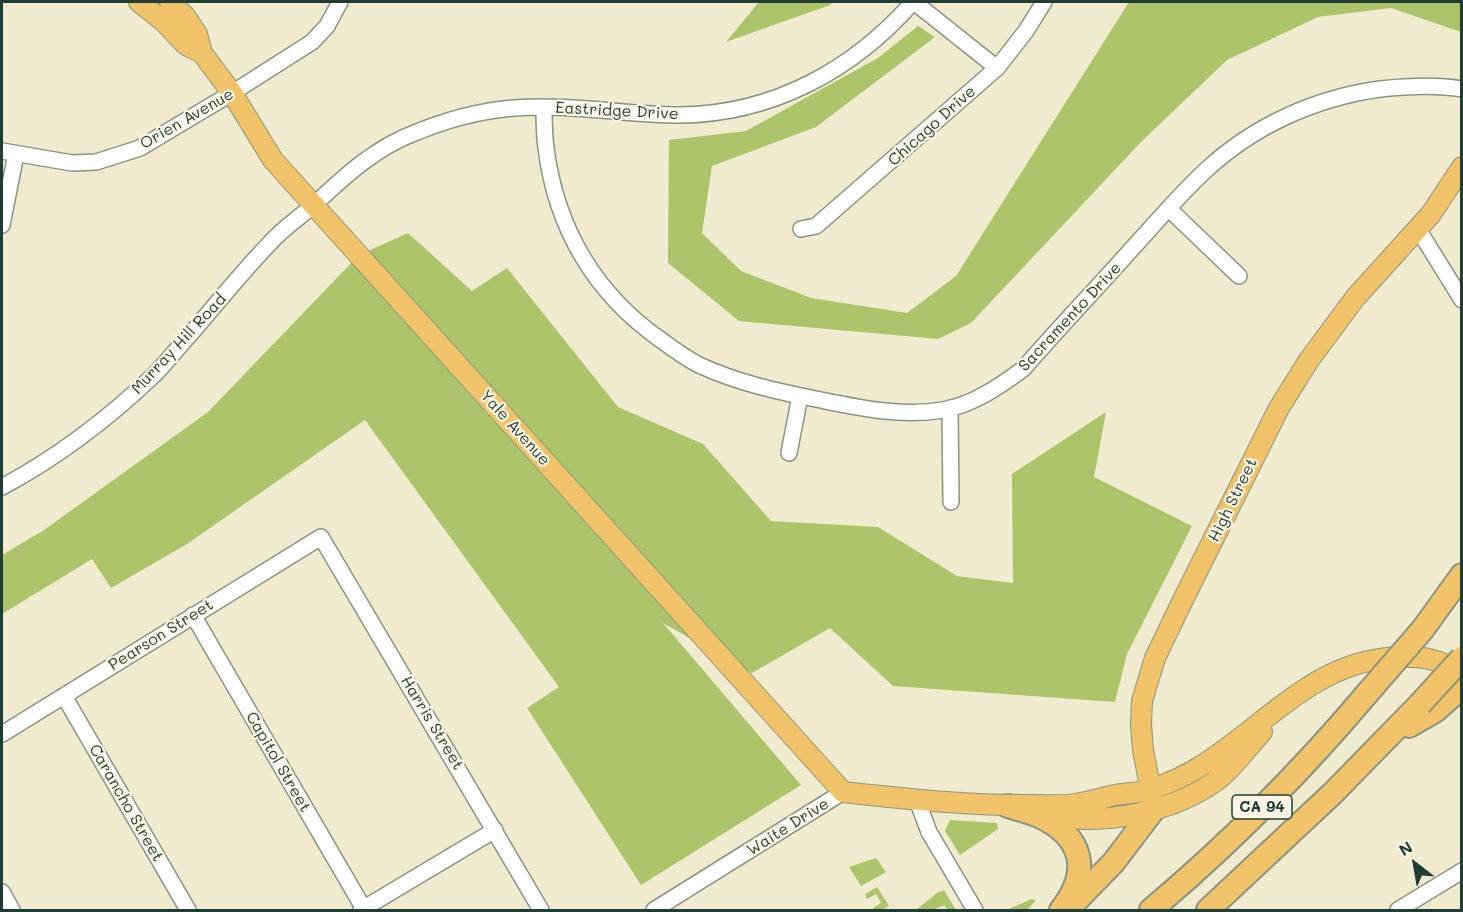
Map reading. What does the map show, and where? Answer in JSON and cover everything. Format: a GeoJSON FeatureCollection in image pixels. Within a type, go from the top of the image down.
{"type":"FeatureCollection","features":[{"type":"Feature","properties":{"kind":"highway"},"geometry":{"type":"LineString","coordinates":[[1424,629],[1461,575]]}},
{"type":"Feature","properties":{"kind":"highway","name":"CA 94"},"geometry":{"type":"LineString","coordinates":[[1151,910],[1261,809],[1333,735],[1461,587]]}},
{"type":"Feature","properties":{"kind":"highway","name":"CA 94"},"geometry":{"type":"LineString","coordinates":[[1208,910],[1387,739],[1427,708],[1461,658]]}},
{"type":"Feature","properties":{"kind":"highway"},"geometry":{"type":"LineString","coordinates":[[1427,708],[1461,687]]}},
{"type":"Feature","properties":{"kind":"highway"},"geometry":{"type":"LineString","coordinates":[[1066,910],[1113,863],[1153,799]]}},
{"type":"Feature","properties":{"kind":"highway"},"geometry":{"type":"LineString","coordinates":[[1008,806],[1038,816],[1057,826],[1071,839],[1078,852],[1081,868],[1076,885],[1061,910]]}},
{"type":"Feature","properties":{"kind":"main road","name":"Yale Avenue"},"geometry":{"type":"LineString","coordinates":[[139,2],[163,21],[186,45],[202,53]]}},
{"type":"Feature","properties":{"kind":"main road","name":"Yale Avenue"},"geometry":{"type":"LineString","coordinates":[[170,2],[185,16],[197,34],[202,53],[232,93],[273,160],[843,792]]}},
{"type":"Feature","properties":{"kind":"main road","name":"High Street"},"geometry":{"type":"LineString","coordinates":[[1153,799],[1143,750],[1141,725],[1142,702],[1155,658],[1279,408],[1309,360],[1355,298],[1431,214],[1461,167]]}},
{"type":"Feature","properties":{"kind":"main road","name":"Waite Drive"},"geometry":{"type":"LineString","coordinates":[[843,792],[1008,806],[1153,799],[1205,788],[1222,775],[1299,693],[1336,670],[1362,661],[1381,658],[1424,657],[1461,672]]}},
{"type":"Feature","properties":{"kind":"street","name":"Orien Avenue"},"geometry":{"type":"LineString","coordinates":[[9,153],[72,163],[96,162],[140,148],[312,42],[327,26],[340,2]]}},
{"type":"Feature","properties":{"kind":"street"},"geometry":{"type":"LineString","coordinates":[[914,2],[997,68]]}},
{"type":"Feature","properties":{"kind":"street","name":"Eastridge Drive"},"geometry":{"type":"LineString","coordinates":[[314,205],[346,174],[381,149],[412,133],[468,114],[509,108],[544,107],[681,115],[724,111],[766,101],[807,86],[845,64],[887,30],[914,2]]}},
{"type":"Feature","properties":{"kind":"street","name":"Chicago Drive"},"geometry":{"type":"LineString","coordinates":[[801,229],[816,226],[997,68],[1026,31],[1044,2]]}},
{"type":"Feature","properties":{"kind":"street","name":"Sacramento Drive"},"geometry":{"type":"LineString","coordinates":[[544,107],[545,147],[565,224],[600,283],[623,311],[652,334],[698,364],[763,389],[878,411],[910,412],[965,404],[1023,369],[1197,179],[1223,155],[1263,128],[1306,108],[1348,95],[1391,88],[1440,86],[1461,89]]}},
{"type":"Feature","properties":{"kind":"street"},"geometry":{"type":"LineString","coordinates":[[2,225],[9,153]]}},
{"type":"Feature","properties":{"kind":"street","name":"Murray Hill Road"},"geometry":{"type":"LineString","coordinates":[[2,487],[33,471],[94,428],[156,373],[271,241],[314,205]]}},
{"type":"Feature","properties":{"kind":"street"},"geometry":{"type":"LineString","coordinates":[[1169,209],[1239,276]]}},
{"type":"Feature","properties":{"kind":"street"},"geometry":{"type":"LineString","coordinates":[[1418,229],[1461,300]]}},
{"type":"Feature","properties":{"kind":"street"},"geometry":{"type":"LineString","coordinates":[[789,453],[800,396]]}},
{"type":"Feature","properties":{"kind":"street"},"geometry":{"type":"LineString","coordinates":[[950,408],[951,502]]}},
{"type":"Feature","properties":{"kind":"street","name":"Pearson Street"},"geometry":{"type":"LineString","coordinates":[[2,734],[321,537]]}},
{"type":"Feature","properties":{"kind":"street","name":"Harris Street"},"geometry":{"type":"LineString","coordinates":[[321,537],[541,910]]}},
{"type":"Feature","properties":{"kind":"street","name":"Capitol Street"},"geometry":{"type":"LineString","coordinates":[[193,615],[363,910]]}},
{"type":"Feature","properties":{"kind":"street","name":"Carancho Street"},"geometry":{"type":"LineString","coordinates":[[64,696],[188,910]]}},
{"type":"Feature","properties":{"kind":"street","name":"Waite Drive"},"geometry":{"type":"LineString","coordinates":[[654,910],[843,792]]}},
{"type":"Feature","properties":{"kind":"street"},"geometry":{"type":"LineString","coordinates":[[917,800],[929,832],[975,910]]}},
{"type":"Feature","properties":{"kind":"street"},"geometry":{"type":"LineString","coordinates":[[363,910],[495,830]]}},
{"type":"Feature","properties":{"kind":"street"},"geometry":{"type":"LineString","coordinates":[[1398,910],[1461,871]]}},
{"type":"Feature","properties":{"kind":"street"},"geometry":{"type":"LineString","coordinates":[[2,892],[12,910]]}},
{"type":"Feature","properties":{"kind":"green space"},"geometry":{"type":"Polygon","coordinates":[[[759,2],[832,2],[830,5],[726,42],[759,2]]]}},
{"type":"Feature","properties":{"kind":"green space"},"geometry":{"type":"Polygon","coordinates":[[[1129,2],[1461,2],[1461,32],[1391,8],[1318,17],[1227,60],[1141,142],[971,323],[938,339],[739,321],[668,263],[669,140],[746,131],[878,58],[918,26],[935,37],[816,127],[712,166],[702,233],[741,271],[811,298],[907,313],[956,276],[1129,2]]]}},
{"type":"Feature","properties":{"kind":"green space"},"geometry":{"type":"Polygon","coordinates":[[[408,233],[472,291],[507,268],[618,407],[703,444],[771,521],[878,527],[957,576],[1013,583],[1012,474],[1106,412],[1094,477],[1192,526],[1127,654],[1115,702],[893,686],[830,628],[752,673],[663,623],[801,785],[641,885],[527,708],[559,687],[365,420],[187,544],[111,588],[92,559],[2,614],[2,555],[44,530],[208,412],[359,255],[408,233]]]}},
{"type":"Feature","properties":{"kind":"green space"},"geometry":{"type":"Polygon","coordinates":[[[950,820],[997,823],[998,829],[960,855],[945,831],[950,820]]]}},
{"type":"Feature","properties":{"kind":"green space"},"geometry":{"type":"Polygon","coordinates":[[[876,858],[886,872],[861,886],[849,867],[876,858]]]}},
{"type":"Feature","properties":{"kind":"green space"},"geometry":{"type":"Polygon","coordinates":[[[877,887],[889,906],[882,910],[873,908],[881,903],[876,894],[867,899],[865,894],[877,887]]]}},
{"type":"Feature","properties":{"kind":"green space"},"geometry":{"type":"Polygon","coordinates":[[[944,890],[956,910],[948,910],[944,905],[933,910],[916,910],[937,893],[944,890]]]}},
{"type":"Feature","properties":{"kind":"green space"},"geometry":{"type":"Polygon","coordinates":[[[1032,899],[1036,900],[1027,910],[1006,910],[1032,899]]]}}]}
